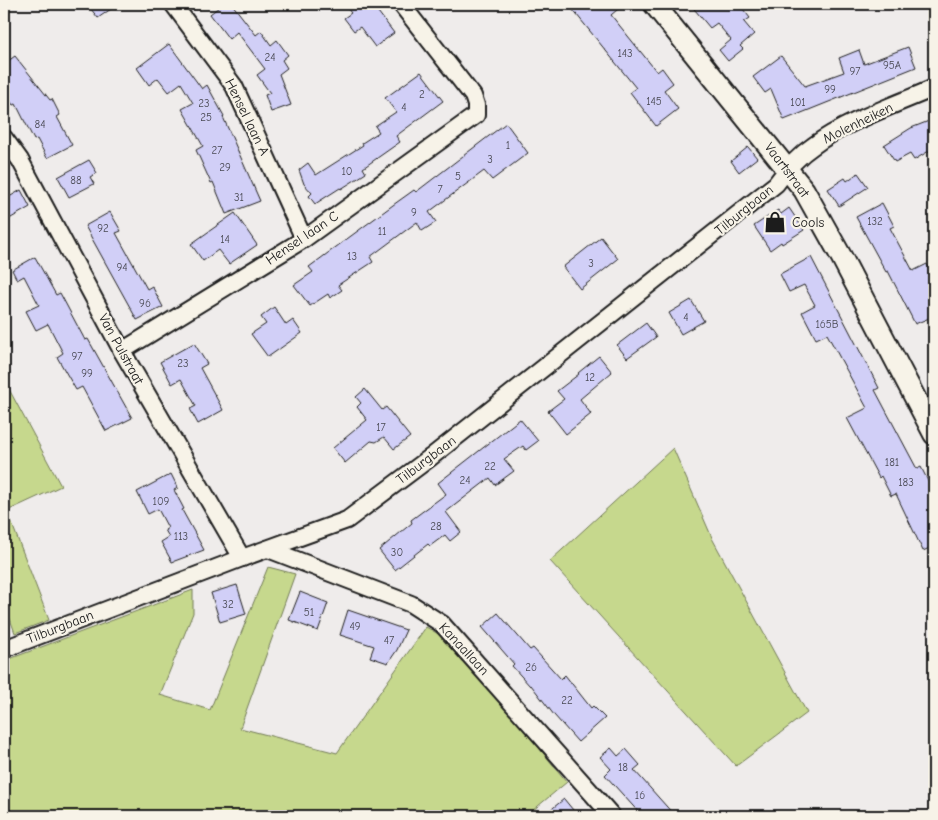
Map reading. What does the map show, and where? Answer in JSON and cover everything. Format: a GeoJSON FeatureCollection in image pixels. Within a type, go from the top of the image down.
{"type":"FeatureCollection","features":[{"type":"Feature","properties":{"kind":"main road","name":"Vaartstraat"},"geometry":{"type":"LineString","coordinates":[[654,4],[804,190],[934,434]]}},
{"type":"Feature","properties":{"kind":"street","name":"Hensel laan A"},"geometry":{"type":"LineString","coordinates":[[173,4],[234,86],[304,239]]}},
{"type":"Feature","properties":{"kind":"street","name":"Hensel laan C"},"geometry":{"type":"LineString","coordinates":[[122,351],[304,239],[476,115],[476,105],[473,96],[401,4]]}},
{"type":"Feature","properties":{"kind":"street","name":"Molenheiken"},"geometry":{"type":"LineString","coordinates":[[788,169],[813,146],[844,127],[934,88]]}},
{"type":"Feature","properties":{"kind":"street","name":"Van Pulstraat"},"geometry":{"type":"LineString","coordinates":[[4,138],[20,160],[122,351],[242,558]]}},
{"type":"Feature","properties":{"kind":"street","name":"Tilburgbaan"},"geometry":{"type":"LineString","coordinates":[[4,649],[268,548],[347,520],[439,451],[776,184],[788,169]]}},
{"type":"Feature","properties":{"kind":"street","name":"Kanaallaan"},"geometry":{"type":"LineString","coordinates":[[268,548],[411,604],[442,624],[612,816]]}},
{"type":"Feature","properties":{"kind":"green space"},"geometry":{"type":"Polygon","coordinates":[[[4,380],[61,486],[7,511],[49,620],[15,633],[4,602],[4,380]]]}},
{"type":"Feature","properties":{"kind":"green space"},"geometry":{"type":"Polygon","coordinates":[[[673,448],[713,540],[807,713],[736,766],[550,561],[673,448]]]}},
{"type":"Feature","properties":{"kind":"green space"},"geometry":{"type":"Polygon","coordinates":[[[268,567],[295,574],[240,728],[337,753],[426,627],[451,641],[567,782],[526,816],[4,816],[4,661],[193,590],[193,613],[160,695],[210,710],[268,567]]]}},
{"type":"Feature","properties":{"kind":"building"},"geometry":{"type":"Polygon","coordinates":[[[87,4],[118,4],[98,18],[87,4]]]}},
{"type":"Feature","properties":{"kind":"building"},"geometry":{"type":"Polygon","coordinates":[[[223,4],[232,4],[256,35],[261,31],[271,45],[277,40],[288,55],[282,60],[287,68],[279,74],[291,105],[271,112],[265,95],[270,93],[257,75],[265,69],[237,32],[229,39],[210,14],[223,4]]]}},
{"type":"Feature","properties":{"kind":"building"},"geometry":{"type":"Polygon","coordinates":[[[344,4],[372,4],[394,33],[375,47],[360,27],[354,31],[344,18],[351,13],[344,4]]]}},
{"type":"Feature","properties":{"kind":"building"},"geometry":{"type":"Polygon","coordinates":[[[568,4],[624,4],[611,15],[657,72],[662,68],[673,83],[664,90],[678,109],[656,126],[630,92],[636,88],[568,4]]]}},
{"type":"Feature","properties":{"kind":"building"},"geometry":{"type":"Polygon","coordinates":[[[690,4],[739,4],[750,18],[744,22],[754,34],[740,46],[743,49],[728,61],[719,50],[731,40],[717,23],[710,28],[690,4]]]}},
{"type":"Feature","properties":{"kind":"building"},"geometry":{"type":"Polygon","coordinates":[[[169,44],[202,89],[207,85],[224,116],[260,201],[226,214],[213,182],[211,183],[196,150],[203,146],[182,109],[193,103],[181,83],[169,92],[158,78],[149,85],[137,68],[169,44]]]}},
{"type":"Feature","properties":{"kind":"building"},"geometry":{"type":"Polygon","coordinates":[[[908,47],[916,67],[784,120],[771,89],[765,93],[753,77],[781,56],[805,86],[844,72],[839,58],[859,50],[864,64],[908,47]]]}},
{"type":"Feature","properties":{"kind":"building"},"geometry":{"type":"Polygon","coordinates":[[[15,56],[50,100],[52,99],[60,115],[57,117],[72,145],[47,158],[37,139],[34,140],[16,104],[13,105],[4,92],[4,64],[15,56]]]}},
{"type":"Feature","properties":{"kind":"building"},"geometry":{"type":"Polygon","coordinates":[[[421,72],[443,101],[396,136],[400,142],[363,168],[366,173],[315,204],[309,196],[312,193],[304,184],[299,170],[308,163],[316,175],[363,145],[362,143],[379,132],[375,126],[396,112],[385,98],[421,72]]]}},
{"type":"Feature","properties":{"kind":"building"},"geometry":{"type":"Polygon","coordinates":[[[934,119],[934,148],[914,160],[910,154],[895,162],[884,145],[911,128],[934,119]]]}},
{"type":"Feature","properties":{"kind":"building"},"geometry":{"type":"Polygon","coordinates":[[[506,123],[528,153],[492,180],[484,171],[429,212],[436,222],[422,231],[417,222],[370,257],[373,262],[338,285],[342,290],[330,298],[328,294],[310,306],[294,285],[313,272],[309,267],[414,190],[416,192],[506,123]]]}},
{"type":"Feature","properties":{"kind":"building"},"geometry":{"type":"Polygon","coordinates":[[[748,147],[757,158],[739,172],[731,161],[748,147]]]}},
{"type":"Feature","properties":{"kind":"building"},"geometry":{"type":"Polygon","coordinates":[[[89,160],[97,173],[90,177],[94,184],[69,197],[58,177],[89,160]]]}},
{"type":"Feature","properties":{"kind":"building"},"geometry":{"type":"Polygon","coordinates":[[[858,173],[868,187],[839,206],[828,189],[845,178],[847,181],[858,173]]]}},
{"type":"Feature","properties":{"kind":"building"},"geometry":{"type":"Polygon","coordinates":[[[21,190],[30,207],[4,222],[4,200],[21,190]]]}},
{"type":"Feature","properties":{"kind":"building"},"geometry":{"type":"Polygon","coordinates":[[[882,203],[894,226],[890,228],[913,271],[927,264],[934,277],[934,316],[915,324],[888,271],[886,272],[856,217],[882,203]]]}},
{"type":"Feature","properties":{"kind":"building"},"geometry":{"type":"Polygon","coordinates":[[[789,208],[804,230],[770,250],[754,226],[778,210],[781,214],[789,208]]]}},
{"type":"Feature","properties":{"kind":"building"},"geometry":{"type":"Polygon","coordinates":[[[110,212],[121,231],[116,233],[147,289],[152,286],[163,307],[137,320],[85,226],[110,212]]]}},
{"type":"Feature","properties":{"kind":"building"},"geometry":{"type":"Polygon","coordinates":[[[235,213],[257,245],[229,264],[218,250],[203,261],[191,244],[235,213]]]}},
{"type":"Feature","properties":{"kind":"building"},"geometry":{"type":"Polygon","coordinates":[[[601,237],[618,259],[580,289],[563,267],[601,237]]]}},
{"type":"Feature","properties":{"kind":"building"},"geometry":{"type":"Polygon","coordinates":[[[35,257],[56,295],[60,293],[85,340],[88,339],[132,418],[106,431],[82,387],[76,390],[57,357],[63,353],[48,324],[36,330],[26,311],[39,305],[24,276],[17,280],[12,270],[35,257]]]}},
{"type":"Feature","properties":{"kind":"building"},"geometry":{"type":"Polygon","coordinates":[[[811,257],[879,388],[875,390],[917,469],[921,467],[934,493],[934,546],[923,551],[896,494],[891,496],[881,476],[879,478],[847,418],[867,408],[827,334],[816,339],[802,312],[815,305],[804,285],[789,292],[780,274],[811,257]]]}},
{"type":"Feature","properties":{"kind":"building"},"geometry":{"type":"Polygon","coordinates":[[[691,300],[704,321],[681,334],[669,313],[691,300]]]}},
{"type":"Feature","properties":{"kind":"building"},"geometry":{"type":"Polygon","coordinates":[[[274,307],[286,325],[293,320],[302,333],[268,357],[251,334],[266,324],[261,317],[274,307]]]}},
{"type":"Feature","properties":{"kind":"building"},"geometry":{"type":"Polygon","coordinates":[[[646,323],[656,337],[627,358],[617,345],[646,323]]]}},
{"type":"Feature","properties":{"kind":"building"},"geometry":{"type":"Polygon","coordinates":[[[194,343],[207,364],[200,368],[223,410],[198,424],[190,409],[196,406],[181,379],[172,384],[160,362],[194,343]]]}},
{"type":"Feature","properties":{"kind":"building"},"geometry":{"type":"Polygon","coordinates":[[[599,356],[612,372],[580,399],[591,414],[566,434],[548,411],[564,399],[557,391],[599,356]]]}},
{"type":"Feature","properties":{"kind":"building"},"geometry":{"type":"Polygon","coordinates":[[[365,389],[382,410],[386,407],[410,437],[394,449],[384,437],[376,442],[371,441],[345,463],[333,448],[367,420],[357,407],[361,403],[356,397],[365,389]]]}},
{"type":"Feature","properties":{"kind":"building"},"geometry":{"type":"Polygon","coordinates":[[[520,419],[538,441],[526,450],[523,446],[504,459],[514,471],[495,485],[490,478],[446,512],[461,532],[450,541],[445,535],[430,546],[428,544],[395,570],[379,550],[412,523],[411,520],[446,494],[438,483],[520,419]]]}},
{"type":"Feature","properties":{"kind":"building"},"geometry":{"type":"Polygon","coordinates":[[[171,474],[178,488],[174,490],[184,509],[182,510],[204,550],[172,562],[161,542],[169,537],[165,530],[168,528],[158,509],[148,514],[137,492],[171,474]]]}},
{"type":"Feature","properties":{"kind":"building"},"geometry":{"type":"Polygon","coordinates":[[[237,585],[246,614],[220,622],[211,593],[237,585]]]}},
{"type":"Feature","properties":{"kind":"building"},"geometry":{"type":"Polygon","coordinates":[[[300,592],[328,603],[318,631],[289,620],[300,592]]]}},
{"type":"Feature","properties":{"kind":"building"},"geometry":{"type":"Polygon","coordinates":[[[348,610],[406,630],[397,650],[388,663],[370,657],[374,646],[340,635],[348,610]]]}},
{"type":"Feature","properties":{"kind":"building"},"geometry":{"type":"Polygon","coordinates":[[[498,613],[530,650],[533,648],[561,679],[565,675],[591,708],[593,706],[605,718],[578,742],[531,685],[512,666],[514,664],[482,627],[498,613]]]}},
{"type":"Feature","properties":{"kind":"building"},"geometry":{"type":"Polygon","coordinates":[[[611,748],[618,756],[626,749],[640,765],[634,770],[675,816],[642,816],[605,775],[611,769],[600,757],[611,748]]]}},
{"type":"Feature","properties":{"kind":"building"},"geometry":{"type":"Polygon","coordinates":[[[564,799],[573,810],[567,816],[543,816],[564,799]]]}},
{"type":"Feature","properties":{"kind":"place","name":"Cools"},"geometry":{"type":"Point","coordinates":[775,222]}}]}
